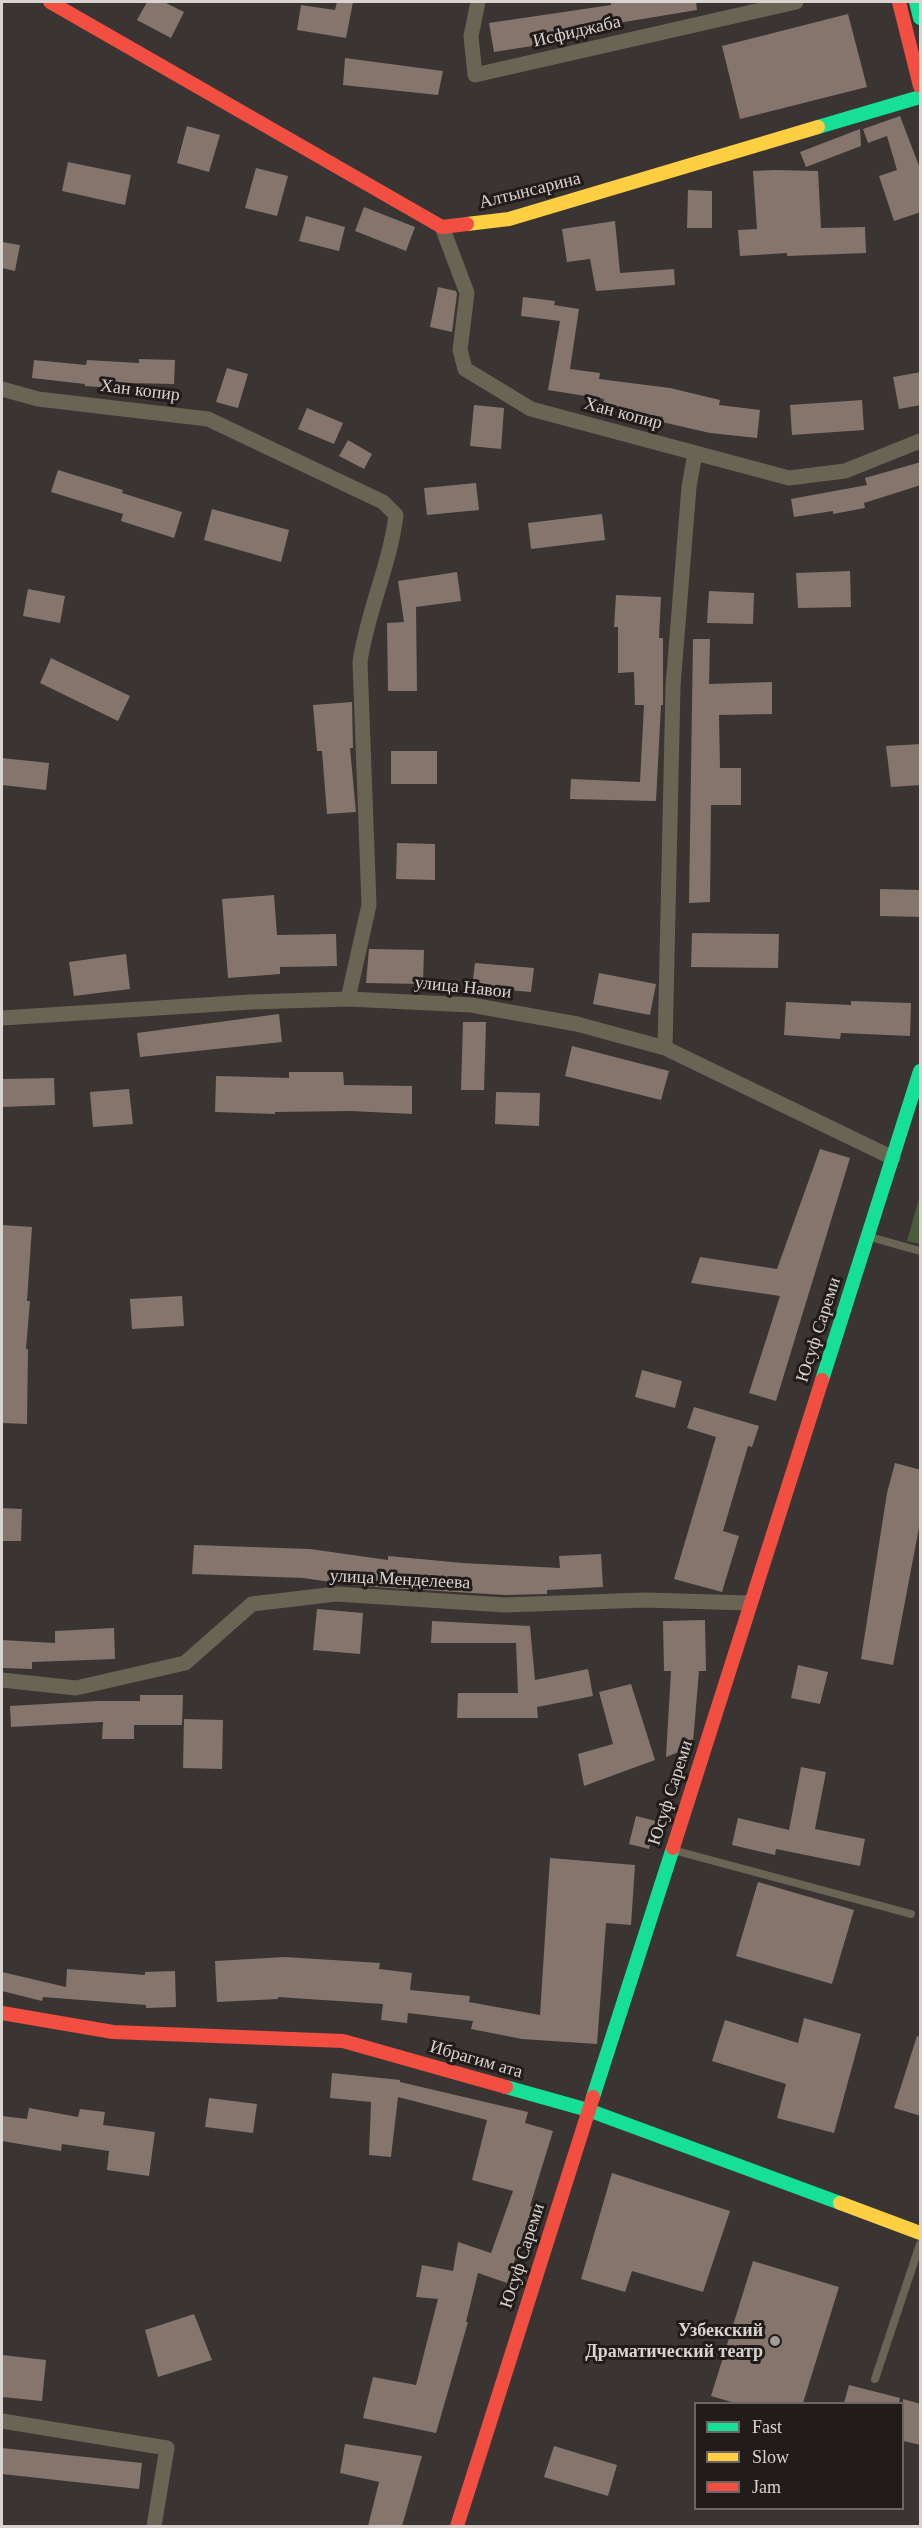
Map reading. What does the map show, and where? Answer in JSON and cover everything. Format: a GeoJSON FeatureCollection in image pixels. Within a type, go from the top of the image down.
{"type":"FeatureCollection","features":[{"type":"Feature","properties":{"kind":"street"},"geometry":{"type":"LineString","coordinates":[[50,2],[442,228]]}},
{"type":"Feature","properties":{"kind":"street","name":"Исфиджаба"},"geometry":{"type":"LineString","coordinates":[[478,2],[471,36],[475,75],[796,2]]}},
{"type":"Feature","properties":{"kind":"street"},"geometry":{"type":"LineString","coordinates":[[899,2],[921,86]]}},
{"type":"Feature","properties":{"kind":"street"},"geometry":{"type":"LineString","coordinates":[[916,2],[921,18]]}},
{"type":"Feature","properties":{"kind":"street","name":"Алтынсарина"},"geometry":{"type":"LineString","coordinates":[[442,228],[509,219],[921,97]]}},
{"type":"Feature","properties":{"kind":"street","name":"Хан копир"},"geometry":{"type":"LineString","coordinates":[[442,228],[467,292],[460,350],[465,369],[531,409],[789,478],[845,471],[921,441]]}},
{"type":"Feature","properties":{"kind":"street","name":"Хан копир"},"geometry":{"type":"LineString","coordinates":[[2,389],[38,399],[208,419],[384,502],[396,515],[394,532],[364,632],[360,662],[369,905],[348,999]]}},
{"type":"Feature","properties":{"kind":"street"},"geometry":{"type":"LineString","coordinates":[[665,1048],[673,686],[689,487],[695,453]]}},
{"type":"Feature","properties":{"kind":"street","name":"улица Навои"},"geometry":{"type":"LineString","coordinates":[[2,1018],[251,1002],[348,999],[471,1005],[577,1024],[665,1048],[892,1158]]}},
{"type":"Feature","properties":{"kind":"street","name":"Юсуф Сареми"},"geometry":{"type":"LineString","coordinates":[[457,2526],[921,1071]]}},
{"type":"Feature","properties":{"kind":"street","name":"улица Менделеева"},"geometry":{"type":"LineString","coordinates":[[2,1680],[76,1689],[185,1663],[252,1604],[336,1594],[505,1605],[645,1600],[750,1603]]}},
{"type":"Feature","properties":{"kind":"street","name":"Ибрагим ата"},"geometry":{"type":"LineString","coordinates":[[2,2013],[113,2032],[343,2041],[588,2110],[921,2233]]}},
{"type":"Feature","properties":{"kind":"street"},"geometry":{"type":"LineString","coordinates":[[2,2421],[167,2448],[154,2526]]}},
{"type":"Feature","properties":{"kind":"lane"},"geometry":{"type":"LineString","coordinates":[[867,1237],[921,1251]]}},
{"type":"Feature","properties":{"kind":"lane"},"geometry":{"type":"LineString","coordinates":[[671,1850],[911,1914]]}},
{"type":"Feature","properties":{"kind":"lane"},"geometry":{"type":"LineString","coordinates":[[875,2379],[921,2244]]}},
{"type":"Feature","properties":{"kind":"green space"},"geometry":{"type":"Polygon","coordinates":[[[920,1195],[920,1244],[907,1241],[920,1195]]]}},
{"type":"Feature","properties":{"kind":"building"},"geometry":{"type":"Polygon","coordinates":[[[147,2],[164,2],[184,12],[171,38],[137,20],[147,2]]]}},
{"type":"Feature","properties":{"kind":"building"},"geometry":{"type":"Polygon","coordinates":[[[337,2],[353,2],[346,38],[297,30],[301,5],[335,10],[337,2]]]}},
{"type":"Feature","properties":{"kind":"building"},"geometry":{"type":"Polygon","coordinates":[[[611,2],[696,2],[697,10],[594,27],[596,36],[494,52],[489,23],[611,5],[611,2]]]}},
{"type":"Feature","properties":{"kind":"building"},"geometry":{"type":"Polygon","coordinates":[[[848,14],[867,87],[740,119],[722,46],[848,14]]]}},
{"type":"Feature","properties":{"kind":"building"},"geometry":{"type":"Polygon","coordinates":[[[345,58],[443,71],[438,95],[343,85],[345,58]]]}},
{"type":"Feature","properties":{"kind":"building"},"geometry":{"type":"Polygon","coordinates":[[[900,116],[921,171],[921,212],[894,221],[879,176],[897,170],[887,136],[868,143],[863,129],[900,116]]]}},
{"type":"Feature","properties":{"kind":"building"},"geometry":{"type":"Polygon","coordinates":[[[187,126],[220,135],[209,172],[177,163],[187,126]]]}},
{"type":"Feature","properties":{"kind":"building"},"geometry":{"type":"Polygon","coordinates":[[[860,129],[861,146],[806,167],[800,152],[860,129]]]}},
{"type":"Feature","properties":{"kind":"building"},"geometry":{"type":"Polygon","coordinates":[[[68,162],[131,175],[125,205],[62,191],[68,162]]]}},
{"type":"Feature","properties":{"kind":"building"},"geometry":{"type":"Polygon","coordinates":[[[256,168],[288,176],[277,216],[245,208],[256,168]]]}},
{"type":"Feature","properties":{"kind":"building"},"geometry":{"type":"Polygon","coordinates":[[[753,171],[818,171],[821,228],[865,227],[866,253],[787,256],[787,253],[740,256],[738,230],[757,229],[753,171]]]}},
{"type":"Feature","properties":{"kind":"building"},"geometry":{"type":"Polygon","coordinates":[[[688,190],[712,191],[712,228],[687,228],[688,190]]]}},
{"type":"Feature","properties":{"kind":"building"},"geometry":{"type":"Polygon","coordinates":[[[364,207],[415,227],[406,251],[355,231],[364,207]]]}},
{"type":"Feature","properties":{"kind":"building"},"geometry":{"type":"Polygon","coordinates":[[[306,216],[345,227],[339,251],[299,241],[306,216]]]}},
{"type":"Feature","properties":{"kind":"building"},"geometry":{"type":"Polygon","coordinates":[[[615,221],[620,273],[674,269],[675,285],[596,291],[590,259],[567,262],[562,229],[615,221]]]}},
{"type":"Feature","properties":{"kind":"building"},"geometry":{"type":"Polygon","coordinates":[[[2,242],[20,245],[15,271],[2,268],[2,242]]]}},
{"type":"Feature","properties":{"kind":"building"},"geometry":{"type":"Polygon","coordinates":[[[438,287],[456,291],[457,294],[452,332],[430,327],[438,287]]]}},
{"type":"Feature","properties":{"kind":"building"},"geometry":{"type":"Polygon","coordinates":[[[523,297],[555,301],[554,305],[579,309],[570,369],[600,373],[599,379],[670,388],[720,400],[719,405],[760,410],[757,438],[710,433],[662,422],[663,417],[603,407],[604,399],[548,390],[560,321],[521,316],[523,297]]]}},
{"type":"Feature","properties":{"kind":"building"},"geometry":{"type":"Polygon","coordinates":[[[139,359],[175,360],[174,384],[127,383],[126,389],[32,378],[34,360],[86,365],[87,360],[139,363],[139,359]]]}},
{"type":"Feature","properties":{"kind":"building"},"geometry":{"type":"Polygon","coordinates":[[[227,368],[248,374],[238,408],[216,402],[227,368]]]}},
{"type":"Feature","properties":{"kind":"building"},"geometry":{"type":"Polygon","coordinates":[[[921,372],[921,405],[899,409],[893,377],[921,372]]]}},
{"type":"Feature","properties":{"kind":"building"},"geometry":{"type":"Polygon","coordinates":[[[862,400],[864,430],[792,435],[790,405],[862,400]]]}},
{"type":"Feature","properties":{"kind":"building"},"geometry":{"type":"Polygon","coordinates":[[[474,405],[504,408],[501,449],[470,446],[474,405]]]}},
{"type":"Feature","properties":{"kind":"building"},"geometry":{"type":"Polygon","coordinates":[[[307,408],[343,423],[334,444],[298,429],[307,408]]]}},
{"type":"Feature","properties":{"kind":"building"},"geometry":{"type":"Polygon","coordinates":[[[348,440],[372,454],[364,469],[339,456],[348,440]]]}},
{"type":"Feature","properties":{"kind":"building"},"geometry":{"type":"Polygon","coordinates":[[[921,462],[921,485],[864,503],[865,508],[833,514],[833,511],[794,517],[791,499],[867,485],[865,478],[921,462]]]}},
{"type":"Feature","properties":{"kind":"building"},"geometry":{"type":"Polygon","coordinates":[[[58,470],[123,490],[122,493],[182,512],[174,538],[121,521],[123,514],[51,492],[58,470]]]}},
{"type":"Feature","properties":{"kind":"building"},"geometry":{"type":"Polygon","coordinates":[[[476,483],[479,510],[427,515],[424,488],[476,483]]]}},
{"type":"Feature","properties":{"kind":"building"},"geometry":{"type":"Polygon","coordinates":[[[212,509],[289,530],[281,562],[204,540],[212,509]]]}},
{"type":"Feature","properties":{"kind":"building"},"geometry":{"type":"Polygon","coordinates":[[[602,514],[605,540],[531,549],[528,523],[602,514]]]}},
{"type":"Feature","properties":{"kind":"building"},"geometry":{"type":"Polygon","coordinates":[[[850,571],[851,607],[798,608],[796,573],[850,571]]]}},
{"type":"Feature","properties":{"kind":"building"},"geometry":{"type":"Polygon","coordinates":[[[457,572],[461,601],[416,607],[417,691],[388,691],[387,623],[404,622],[398,581],[457,572]]]}},
{"type":"Feature","properties":{"kind":"building"},"geometry":{"type":"Polygon","coordinates":[[[28,589],[65,596],[60,623],[23,616],[28,589]]]}},
{"type":"Feature","properties":{"kind":"building"},"geometry":{"type":"Polygon","coordinates":[[[709,591],[754,593],[753,624],[707,623],[709,591]]]}},
{"type":"Feature","properties":{"kind":"building"},"geometry":{"type":"Polygon","coordinates":[[[616,595],[661,597],[659,638],[663,638],[663,705],[661,705],[656,801],[570,799],[571,779],[640,782],[644,705],[635,705],[634,672],[618,673],[618,627],[614,627],[616,595]]]}},
{"type":"Feature","properties":{"kind":"building"},"geometry":{"type":"Polygon","coordinates":[[[693,639],[710,639],[709,684],[772,682],[772,714],[719,715],[720,768],[741,768],[741,805],[711,805],[710,902],[689,903],[693,639]]]}},
{"type":"Feature","properties":{"kind":"building"},"geometry":{"type":"Polygon","coordinates":[[[51,658],[130,696],[118,721],[40,683],[51,658]]]}},
{"type":"Feature","properties":{"kind":"building"},"geometry":{"type":"Polygon","coordinates":[[[352,702],[353,748],[350,748],[356,812],[327,814],[322,751],[317,751],[313,705],[352,702]]]}},
{"type":"Feature","properties":{"kind":"building"},"geometry":{"type":"Polygon","coordinates":[[[921,744],[921,785],[891,787],[886,746],[921,744]]]}},
{"type":"Feature","properties":{"kind":"building"},"geometry":{"type":"Polygon","coordinates":[[[391,751],[437,751],[437,784],[391,784],[391,751]]]}},
{"type":"Feature","properties":{"kind":"building"},"geometry":{"type":"Polygon","coordinates":[[[2,758],[49,763],[46,790],[2,785],[2,758]]]}},
{"type":"Feature","properties":{"kind":"building"},"geometry":{"type":"Polygon","coordinates":[[[397,843],[435,844],[435,880],[396,879],[397,843]]]}},
{"type":"Feature","properties":{"kind":"building"},"geometry":{"type":"Polygon","coordinates":[[[880,889],[921,890],[921,917],[880,916],[880,889]]]}},
{"type":"Feature","properties":{"kind":"building"},"geometry":{"type":"Polygon","coordinates":[[[274,895],[277,935],[336,934],[337,966],[280,967],[280,974],[228,978],[222,899],[274,895]]]}},
{"type":"Feature","properties":{"kind":"building"},"geometry":{"type":"Polygon","coordinates":[[[692,933],[779,934],[778,968],[691,967],[692,933]]]}},
{"type":"Feature","properties":{"kind":"building"},"geometry":{"type":"Polygon","coordinates":[[[369,949],[424,950],[423,984],[366,983],[369,949]]]}},
{"type":"Feature","properties":{"kind":"building"},"geometry":{"type":"Polygon","coordinates":[[[126,954],[130,989],[74,996],[69,962],[126,954]]]}},
{"type":"Feature","properties":{"kind":"building"},"geometry":{"type":"Polygon","coordinates":[[[475,963],[534,968],[531,992],[472,987],[475,963]]]}},
{"type":"Feature","properties":{"kind":"building"},"geometry":{"type":"Polygon","coordinates":[[[599,973],[656,984],[650,1015],[593,1004],[599,973]]]}},
{"type":"Feature","properties":{"kind":"building"},"geometry":{"type":"Polygon","coordinates":[[[851,1001],[911,1003],[910,1036],[841,1033],[840,1039],[784,1035],[786,1002],[851,1005],[851,1001]]]}},
{"type":"Feature","properties":{"kind":"building"},"geometry":{"type":"Polygon","coordinates":[[[279,1014],[282,1042],[140,1057],[137,1033],[279,1014]]]}},
{"type":"Feature","properties":{"kind":"building"},"geometry":{"type":"Polygon","coordinates":[[[463,1022],[486,1022],[484,1090],[461,1090],[463,1022]]]}},
{"type":"Feature","properties":{"kind":"building"},"geometry":{"type":"Polygon","coordinates":[[[572,1046],[669,1071],[661,1100],[565,1076],[572,1046]]]}},
{"type":"Feature","properties":{"kind":"building"},"geometry":{"type":"Polygon","coordinates":[[[289,1072],[343,1072],[344,1085],[412,1086],[412,1114],[351,1111],[275,1112],[275,1114],[215,1112],[216,1076],[289,1078],[289,1072]]]}},
{"type":"Feature","properties":{"kind":"building"},"geometry":{"type":"Polygon","coordinates":[[[54,1078],[55,1105],[2,1107],[2,1079],[54,1078]]]}},
{"type":"Feature","properties":{"kind":"building"},"geometry":{"type":"Polygon","coordinates":[[[129,1089],[133,1124],[93,1127],[90,1092],[129,1089]]]}},
{"type":"Feature","properties":{"kind":"building"},"geometry":{"type":"Polygon","coordinates":[[[496,1092],[540,1093],[539,1126],[495,1124],[496,1092]]]}},
{"type":"Feature","properties":{"kind":"building"},"geometry":{"type":"Polygon","coordinates":[[[820,1149],[850,1158],[776,1401],[749,1393],[780,1296],[691,1283],[700,1257],[777,1269],[820,1149]]]}},
{"type":"Feature","properties":{"kind":"building"},"geometry":{"type":"Polygon","coordinates":[[[2,1225],[32,1227],[27,1301],[30,1301],[26,1349],[28,1349],[27,1424],[2,1423],[2,1225]]]}},
{"type":"Feature","properties":{"kind":"building"},"geometry":{"type":"Polygon","coordinates":[[[182,1296],[184,1326],[132,1329],[130,1299],[182,1296]]]}},
{"type":"Feature","properties":{"kind":"building"},"geometry":{"type":"Polygon","coordinates":[[[642,1370],[682,1381],[675,1408],[635,1397],[642,1370]]]}},
{"type":"Feature","properties":{"kind":"building"},"geometry":{"type":"Polygon","coordinates":[[[694,1407],[759,1426],[752,1447],[748,1446],[723,1531],[739,1536],[722,1592],[674,1579],[716,1437],[687,1428],[694,1407]]]}},
{"type":"Feature","properties":{"kind":"building"},"geometry":{"type":"Polygon","coordinates":[[[895,1463],[921,1470],[921,1517],[893,1665],[861,1659],[887,1493],[895,1463]]]}},
{"type":"Feature","properties":{"kind":"building"},"geometry":{"type":"Polygon","coordinates":[[[2,1508],[22,1509],[21,1541],[2,1541],[2,1508]]]}},
{"type":"Feature","properties":{"kind":"building"},"geometry":{"type":"Polygon","coordinates":[[[194,1545],[310,1549],[388,1560],[388,1556],[560,1568],[559,1556],[601,1554],[603,1587],[547,1590],[547,1594],[505,1595],[358,1586],[303,1578],[192,1574],[194,1545]]]}},
{"type":"Feature","properties":{"kind":"building"},"geometry":{"type":"Polygon","coordinates":[[[317,1609],[363,1613],[360,1654],[313,1650],[317,1609]]]}},
{"type":"Feature","properties":{"kind":"building"},"geometry":{"type":"Polygon","coordinates":[[[705,1620],[706,1671],[699,1671],[693,1742],[691,1747],[666,1757],[671,1671],[664,1671],[663,1621],[705,1620]]]}},
{"type":"Feature","properties":{"kind":"building"},"geometry":{"type":"Polygon","coordinates":[[[432,1621],[530,1626],[535,1680],[588,1669],[593,1696],[537,1707],[538,1718],[457,1718],[458,1693],[518,1693],[516,1643],[431,1643],[432,1621]]]}},
{"type":"Feature","properties":{"kind":"building"},"geometry":{"type":"Polygon","coordinates":[[[114,1628],[115,1659],[32,1662],[32,1669],[2,1668],[2,1640],[55,1643],[55,1631],[114,1628]]]}},
{"type":"Feature","properties":{"kind":"building"},"geometry":{"type":"Polygon","coordinates":[[[798,1665],[828,1672],[820,1704],[791,1698],[798,1665]]]}},
{"type":"Feature","properties":{"kind":"building"},"geometry":{"type":"Polygon","coordinates":[[[631,1684],[655,1760],[584,1786],[578,1754],[613,1744],[599,1692],[631,1684]]]}},
{"type":"Feature","properties":{"kind":"building"},"geometry":{"type":"Polygon","coordinates":[[[140,1695],[183,1695],[182,1725],[134,1725],[134,1739],[102,1739],[103,1722],[11,1727],[10,1706],[140,1701],[140,1695]]]}},
{"type":"Feature","properties":{"kind":"building"},"geometry":{"type":"Polygon","coordinates":[[[184,1719],[223,1720],[222,1769],[183,1768],[184,1719]]]}},
{"type":"Feature","properties":{"kind":"building"},"geometry":{"type":"Polygon","coordinates":[[[801,1767],[826,1772],[815,1829],[865,1839],[860,1866],[776,1849],[775,1855],[732,1845],[738,1818],[789,1830],[801,1767]]]}},
{"type":"Feature","properties":{"kind":"building"},"geometry":{"type":"Polygon","coordinates":[[[636,1816],[656,1821],[649,1849],[629,1844],[636,1816]]]}},
{"type":"Feature","properties":{"kind":"building"},"geometry":{"type":"Polygon","coordinates":[[[550,1858],[635,1865],[631,1925],[606,1923],[597,2044],[522,2039],[471,2029],[473,2021],[408,2013],[407,2023],[381,2020],[383,2004],[278,1997],[278,1999],[217,2002],[215,1961],[285,1957],[380,1963],[379,1969],[412,1973],[410,1990],[470,1996],[469,2002],[540,2015],[550,1858]]]}},
{"type":"Feature","properties":{"kind":"building"},"geometry":{"type":"Polygon","coordinates":[[[758,1882],[854,1910],[832,1984],[736,1956],[758,1882]]]}},
{"type":"Feature","properties":{"kind":"building"},"geometry":{"type":"Polygon","coordinates":[[[67,1969],[145,1975],[145,1972],[175,1971],[176,2007],[146,2008],[146,2005],[43,1997],[42,2001],[2,1991],[2,1972],[66,1987],[67,1969]]]}},
{"type":"Feature","properties":{"kind":"building"},"geometry":{"type":"Polygon","coordinates":[[[804,2018],[861,2034],[834,2133],[777,2118],[786,2084],[712,2061],[725,2020],[798,2043],[804,2018]]]}},
{"type":"Feature","properties":{"kind":"building"},"geometry":{"type":"Polygon","coordinates":[[[917,2036],[921,2037],[921,2116],[894,2108],[917,2036]]]}},
{"type":"Feature","properties":{"kind":"building"},"geometry":{"type":"Polygon","coordinates":[[[332,2073],[400,2080],[400,2082],[528,2112],[525,2123],[553,2131],[530,2206],[533,2207],[507,2283],[478,2273],[466,2322],[468,2322],[436,2433],[363,2418],[373,2377],[416,2385],[438,2299],[416,2297],[422,2265],[453,2271],[458,2242],[491,2253],[513,2191],[472,2180],[487,2120],[398,2097],[391,2157],[369,2155],[371,2102],[330,2098],[332,2073]]]}},
{"type":"Feature","properties":{"kind":"building"},"geometry":{"type":"Polygon","coordinates":[[[209,2098],[257,2104],[253,2133],[205,2127],[209,2098]]]}},
{"type":"Feature","properties":{"kind":"building"},"geometry":{"type":"Polygon","coordinates":[[[29,2108],[78,2117],[80,2109],[105,2112],[103,2125],[155,2132],[149,2176],[107,2170],[109,2151],[62,2144],[61,2151],[2,2141],[2,2116],[27,2119],[29,2108]]]}},
{"type":"Feature","properties":{"kind":"building"},"geometry":{"type":"Polygon","coordinates":[[[612,2173],[730,2211],[703,2292],[632,2271],[625,2292],[581,2279],[612,2173]]]}},
{"type":"Feature","properties":{"kind":"building","name":"Узбекский Драматический театр"},"geometry":{"type":"Polygon","coordinates":[[[753,2261],[839,2287],[803,2402],[732,2402],[711,2396],[753,2261]]]}},
{"type":"Feature","properties":{"kind":"building"},"geometry":{"type":"Polygon","coordinates":[[[194,2314],[212,2360],[158,2377],[145,2330],[194,2314]]]}},
{"type":"Feature","properties":{"kind":"building"},"geometry":{"type":"Polygon","coordinates":[[[2,2355],[46,2360],[42,2401],[2,2397],[2,2355]]]}},
{"type":"Feature","properties":{"kind":"building"},"geometry":{"type":"Polygon","coordinates":[[[849,2385],[900,2398],[899,2402],[844,2402],[849,2385]]]}},
{"type":"Feature","properties":{"kind":"building"},"geometry":{"type":"Polygon","coordinates":[[[903,2399],[921,2404],[921,2445],[904,2441],[903,2399]]]}},
{"type":"Feature","properties":{"kind":"building"},"geometry":{"type":"Polygon","coordinates":[[[345,2444],[422,2456],[402,2526],[368,2526],[379,2482],[340,2473],[345,2444]]]}},
{"type":"Feature","properties":{"kind":"building"},"geometry":{"type":"Polygon","coordinates":[[[554,2446],[617,2465],[608,2496],[544,2477],[554,2446]]]}},
{"type":"Feature","properties":{"kind":"building"},"geometry":{"type":"Polygon","coordinates":[[[2,2448],[142,2463],[139,2489],[2,2474],[2,2448]]]}},
{"type":"Feature","properties":{"kind":"traffic: fast"},"geometry":{"type":"LineString","coordinates":[[916,2],[920,18]]}},
{"type":"Feature","properties":{"kind":"traffic: fast"},"geometry":{"type":"LineString","coordinates":[[818,127],[920,97]]}},
{"type":"Feature","properties":{"kind":"traffic: fast"},"geometry":{"type":"LineString","coordinates":[[822,1380],[920,1071]]}},
{"type":"Feature","properties":{"kind":"traffic: fast"},"geometry":{"type":"LineString","coordinates":[[593,2097],[673,1848]]}},
{"type":"Feature","properties":{"kind":"traffic: fast"},"geometry":{"type":"LineString","coordinates":[[506,2087],[588,2110],[840,2203]]}},
{"type":"Feature","properties":{"kind":"traffic: slow"},"geometry":{"type":"LineString","coordinates":[[467,224],[509,219],[818,127]]}},
{"type":"Feature","properties":{"kind":"traffic: slow"},"geometry":{"type":"LineString","coordinates":[[840,2203],[920,2233]]}},
{"type":"Feature","properties":{"kind":"traffic: jam"},"geometry":{"type":"LineString","coordinates":[[50,2],[442,227],[467,224]]}},
{"type":"Feature","properties":{"kind":"traffic: jam"},"geometry":{"type":"LineString","coordinates":[[899,2],[920,86]]}},
{"type":"Feature","properties":{"kind":"traffic: jam"},"geometry":{"type":"LineString","coordinates":[[673,1848],[822,1380]]}},
{"type":"Feature","properties":{"kind":"traffic: jam"},"geometry":{"type":"LineString","coordinates":[[2,2013],[113,2032],[343,2041],[506,2087]]}},
{"type":"Feature","properties":{"kind":"traffic: jam"},"geometry":{"type":"LineString","coordinates":[[457,2526],[593,2097]]}},
{"type":"Feature","properties":{"kind":"place","name":"Узбекский Драматический театр"},"geometry":{"type":"Point","coordinates":[775,2341]}}]}
